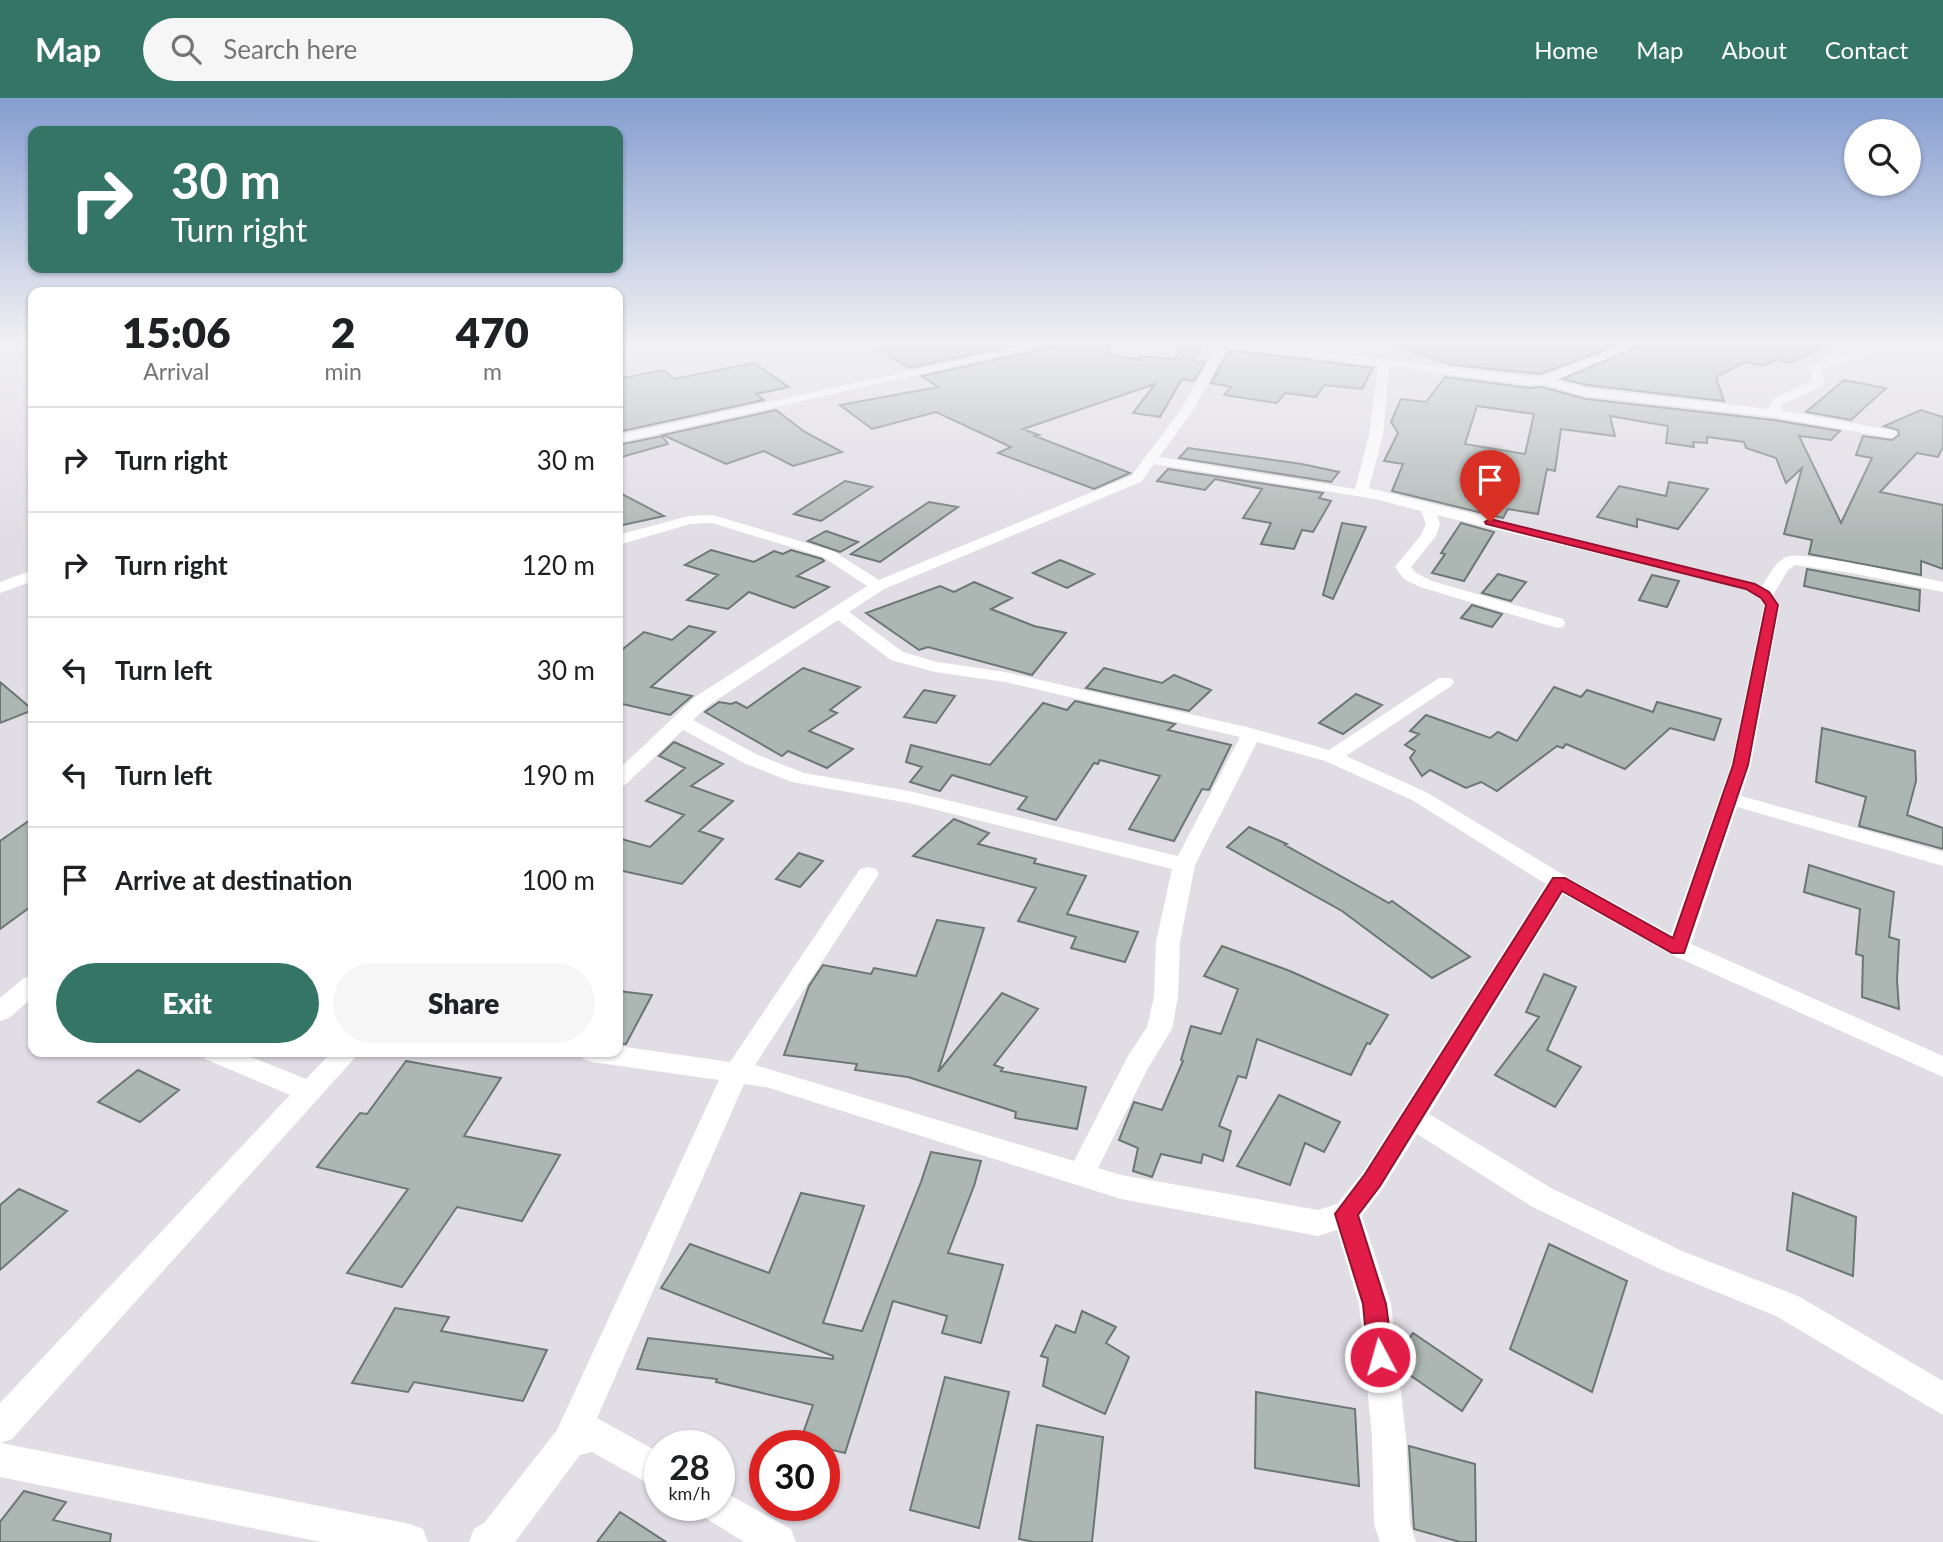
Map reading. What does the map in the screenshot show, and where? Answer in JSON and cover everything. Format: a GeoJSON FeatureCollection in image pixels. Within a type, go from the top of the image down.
{"type":"FeatureCollection","features":[{"type":"Feature","properties":{"kind":"street"},"geometry":{"type":"LineString","coordinates":[[623,438],[756,408]]}},
{"type":"Feature","properties":{"kind":"street"},"geometry":{"type":"LineString","coordinates":[[623,775],[702,701],[878,586],[1136,479],[1187,408]]}},
{"type":"Feature","properties":{"kind":"street"},"geometry":{"type":"LineString","coordinates":[[1372,496],[1362,489],[1376,435],[1379,408]]}},
{"type":"Feature","properties":{"kind":"street"},"geometry":{"type":"LineString","coordinates":[[1731,408],[1774,413],[1891,434]]}},
{"type":"Feature","properties":{"kind":"street"},"geometry":{"type":"LineString","coordinates":[[1773,408],[1774,413]]}},
{"type":"Feature","properties":{"kind":"street"},"geometry":{"type":"LineString","coordinates":[[1152,460],[1372,496],[1511,526],[1750,586],[1765,595],[1772,605],[1741,765],[1678,948]]}},
{"type":"Feature","properties":{"kind":"street"},"geometry":{"type":"LineString","coordinates":[[1427,508],[1433,524],[1428,536],[1403,567],[1410,576],[1426,584],[1557,623]]}},
{"type":"Feature","properties":{"kind":"street"},"geometry":{"type":"LineString","coordinates":[[623,539],[689,520],[713,519],[828,554],[878,586]]}},
{"type":"Feature","properties":{"kind":"street"},"geometry":{"type":"LineString","coordinates":[[1765,595],[1782,567],[1792,560],[1852,568],[1943,587]]}},
{"type":"Feature","properties":{"kind":"street"},"geometry":{"type":"LineString","coordinates":[[0,588],[28,577]]}},
{"type":"Feature","properties":{"kind":"street"},"geometry":{"type":"LineString","coordinates":[[838,612],[897,656],[935,667],[1005,677],[1251,734],[1332,757],[1419,796],[1559,882],[1678,948],[1943,1067]]}},
{"type":"Feature","properties":{"kind":"street"},"geometry":{"type":"LineString","coordinates":[[1332,757],[1446,682]]}},
{"type":"Feature","properties":{"kind":"street"},"geometry":{"type":"LineString","coordinates":[[681,721],[751,758],[799,778],[921,800],[1184,865]]}},
{"type":"Feature","properties":{"kind":"street"},"geometry":{"type":"LineString","coordinates":[[1080,1174],[1137,1063],[1159,1029],[1166,998],[1168,942],[1184,865],[1251,734]]}},
{"type":"Feature","properties":{"kind":"street"},"geometry":{"type":"LineString","coordinates":[[1730,799],[1943,859]]}},
{"type":"Feature","properties":{"kind":"street"},"geometry":{"type":"LineString","coordinates":[[494,1540],[569,1442],[736,1073],[867,874]]}},
{"type":"Feature","properties":{"kind":"street"},"geometry":{"type":"LineString","coordinates":[[623,1057],[766,1077],[1121,1187],[1318,1223],[1346,1214],[1373,1180],[1559,882]]}},
{"type":"Feature","properties":{"kind":"street"},"geometry":{"type":"LineString","coordinates":[[0,1012],[28,988]]}},
{"type":"Feature","properties":{"kind":"street"},"geometry":{"type":"LineString","coordinates":[[226,1057],[309,1092]]}},
{"type":"Feature","properties":{"kind":"street"},"geometry":{"type":"LineString","coordinates":[[0,1427],[343,1057]]}},
{"type":"Feature","properties":{"kind":"street"},"geometry":{"type":"LineString","coordinates":[[1412,1117],[1542,1197],[1671,1260],[1787,1306],[1943,1399]]}},
{"type":"Feature","properties":{"kind":"street"},"geometry":{"type":"LineString","coordinates":[[1346,1214],[1375,1304],[1389,1437],[1392,1524],[1398,1542]]}},
{"type":"Feature","properties":{"kind":"street"},"geometry":{"type":"LineString","coordinates":[[569,1442],[595,1434],[644,1463]]}},
{"type":"Feature","properties":{"kind":"street"},"geometry":{"type":"LineString","coordinates":[[0,1460],[410,1542]]}},
{"type":"Feature","properties":{"kind":"street"},"geometry":{"type":"LineString","coordinates":[[735,1516],[778,1542]]}},
{"type":"Feature","properties":{"kind":"building"},"geometry":{"type":"Polygon","coordinates":[[[623,408],[726,408],[623,431],[623,408]]]}},
{"type":"Feature","properties":{"kind":"building"},"geometry":{"type":"Polygon","coordinates":[[[845,408],[1083,408],[1023,429],[1130,473],[1094,489],[998,453],[1011,447],[936,412],[872,429],[845,408]]]}},
{"type":"Feature","properties":{"kind":"building"},"geometry":{"type":"Polygon","coordinates":[[[1136,408],[1165,408],[1160,417],[1133,413],[1136,408]]]}},
{"type":"Feature","properties":{"kind":"building"},"geometry":{"type":"Polygon","coordinates":[[[1397,408],[1476,408],[1465,444],[1525,454],[1534,414],[1494,408],[1670,408],[1774,420],[1840,431],[1831,440],[1799,436],[1841,523],[1872,458],[1856,455],[1863,436],[1892,440],[1899,435],[1898,430],[1884,426],[1921,410],[1943,417],[1943,447],[1938,457],[1917,453],[1880,492],[1943,505],[1943,569],[1921,561],[1921,575],[1809,554],[1812,540],[1784,534],[1802,468],[1786,483],[1776,458],[1746,448],[1744,442],[1707,437],[1707,443],[1693,442],[1694,447],[1666,443],[1668,426],[1610,416],[1615,436],[1561,429],[1555,471],[1547,469],[1538,514],[1508,509],[1503,518],[1392,491],[1403,464],[1384,461],[1398,433],[1391,422],[1397,408]]]}},
{"type":"Feature","properties":{"kind":"building"},"geometry":{"type":"Polygon","coordinates":[[[1810,408],[1864,408],[1851,420],[1806,412],[1810,408]]]}},
{"type":"Feature","properties":{"kind":"building"},"geometry":{"type":"Polygon","coordinates":[[[776,410],[805,432],[842,452],[793,466],[764,451],[726,464],[663,435],[776,410]]]}},
{"type":"Feature","properties":{"kind":"building"},"geometry":{"type":"Polygon","coordinates":[[[662,436],[668,444],[623,457],[623,444],[662,436]]]}},
{"type":"Feature","properties":{"kind":"building"},"geometry":{"type":"Polygon","coordinates":[[[1188,448],[1339,472],[1331,482],[1179,458],[1188,448]]]}},
{"type":"Feature","properties":{"kind":"building"},"geometry":{"type":"Polygon","coordinates":[[[1168,469],[1323,493],[1319,498],[1331,501],[1313,532],[1302,530],[1294,549],[1261,544],[1271,523],[1243,518],[1262,489],[1215,479],[1205,490],[1157,481],[1168,469]]]}},
{"type":"Feature","properties":{"kind":"building"},"geometry":{"type":"Polygon","coordinates":[[[845,481],[872,487],[821,521],[794,514],[845,481]]]}},
{"type":"Feature","properties":{"kind":"building"},"geometry":{"type":"Polygon","coordinates":[[[1669,482],[1708,489],[1678,529],[1637,519],[1637,527],[1597,517],[1619,486],[1666,496],[1669,482]]]}},
{"type":"Feature","properties":{"kind":"building"},"geometry":{"type":"Polygon","coordinates":[[[623,495],[664,516],[623,525],[623,495]]]}},
{"type":"Feature","properties":{"kind":"building"},"geometry":{"type":"Polygon","coordinates":[[[929,502],[958,507],[880,562],[851,554],[929,502]]]}},
{"type":"Feature","properties":{"kind":"building"},"geometry":{"type":"Polygon","coordinates":[[[1342,523],[1366,527],[1333,599],[1323,595],[1342,523]]]}},
{"type":"Feature","properties":{"kind":"building"},"geometry":{"type":"Polygon","coordinates":[[[1461,523],[1494,532],[1464,581],[1432,573],[1445,554],[1441,553],[1461,523]]]}},
{"type":"Feature","properties":{"kind":"building"},"geometry":{"type":"Polygon","coordinates":[[[826,531],[858,542],[840,552],[808,541],[826,531]]]}},
{"type":"Feature","properties":{"kind":"building"},"geometry":{"type":"Polygon","coordinates":[[[711,550],[754,562],[774,551],[783,554],[791,550],[822,559],[824,561],[797,576],[829,587],[794,608],[749,592],[728,609],[687,600],[718,575],[685,565],[711,550]]]}},
{"type":"Feature","properties":{"kind":"building"},"geometry":{"type":"Polygon","coordinates":[[[1060,560],[1094,574],[1067,588],[1033,573],[1060,560]]]}},
{"type":"Feature","properties":{"kind":"building"},"geometry":{"type":"Polygon","coordinates":[[[1807,569],[1920,590],[1919,611],[1804,586],[1807,569]]]}},
{"type":"Feature","properties":{"kind":"building"},"geometry":{"type":"Polygon","coordinates":[[[1498,574],[1526,582],[1511,601],[1482,593],[1498,574]]]}},
{"type":"Feature","properties":{"kind":"building"},"geometry":{"type":"Polygon","coordinates":[[[1652,575],[1679,581],[1667,607],[1639,600],[1652,575]]]}},
{"type":"Feature","properties":{"kind":"building"},"geometry":{"type":"Polygon","coordinates":[[[974,582],[1012,598],[991,609],[1034,626],[1066,633],[1032,675],[928,647],[919,650],[866,613],[940,586],[954,592],[974,582]]]}},
{"type":"Feature","properties":{"kind":"building"},"geometry":{"type":"Polygon","coordinates":[[[1472,605],[1502,614],[1492,627],[1461,618],[1472,605]]]}},
{"type":"Feature","properties":{"kind":"building"},"geometry":{"type":"Polygon","coordinates":[[[689,626],[715,632],[651,687],[692,696],[670,715],[623,704],[623,649],[644,632],[672,640],[689,626]]]}},
{"type":"Feature","properties":{"kind":"building"},"geometry":{"type":"Polygon","coordinates":[[[803,668],[860,687],[830,710],[837,713],[809,731],[853,749],[827,768],[788,751],[782,756],[705,712],[719,702],[736,702],[747,708],[803,668]]]}},
{"type":"Feature","properties":{"kind":"building"},"geometry":{"type":"Polygon","coordinates":[[[1104,668],[1162,683],[1174,675],[1211,690],[1189,711],[1086,688],[1104,668]]]}},
{"type":"Feature","properties":{"kind":"building"},"geometry":{"type":"Polygon","coordinates":[[[0,682],[28,706],[28,712],[0,723],[0,682]]]}},
{"type":"Feature","properties":{"kind":"building"},"geometry":{"type":"Polygon","coordinates":[[[1554,687],[1581,697],[1587,690],[1653,712],[1657,702],[1721,719],[1714,740],[1670,728],[1625,769],[1566,744],[1563,748],[1557,746],[1497,791],[1481,782],[1466,788],[1430,770],[1422,776],[1410,758],[1415,751],[1405,745],[1419,734],[1410,731],[1426,715],[1490,738],[1498,732],[1517,741],[1554,687]]]}},
{"type":"Feature","properties":{"kind":"building"},"geometry":{"type":"Polygon","coordinates":[[[924,690],[955,696],[936,723],[904,717],[924,690]]]}},
{"type":"Feature","properties":{"kind":"building"},"geometry":{"type":"Polygon","coordinates":[[[1356,694],[1382,705],[1343,734],[1319,723],[1356,694]]]}},
{"type":"Feature","properties":{"kind":"building"},"geometry":{"type":"Polygon","coordinates":[[[1075,701],[1175,724],[1168,730],[1231,745],[1209,790],[1202,789],[1174,841],[1129,829],[1160,776],[1100,760],[1098,764],[1094,763],[1056,820],[1018,809],[1027,797],[952,775],[940,791],[910,782],[922,767],[906,762],[911,745],[990,765],[1043,703],[1067,710],[1075,701]]]}},
{"type":"Feature","properties":{"kind":"building"},"geometry":{"type":"Polygon","coordinates":[[[1822,728],[1915,751],[1916,781],[1907,815],[1943,828],[1943,849],[1859,826],[1866,797],[1816,782],[1822,728]]]}},
{"type":"Feature","properties":{"kind":"building"},"geometry":{"type":"Polygon","coordinates":[[[674,742],[723,764],[691,786],[733,801],[699,831],[723,839],[682,884],[623,871],[623,839],[650,847],[684,815],[646,801],[685,768],[659,756],[674,742]]]}},
{"type":"Feature","properties":{"kind":"building"},"geometry":{"type":"Polygon","coordinates":[[[954,819],[989,833],[978,844],[1036,859],[1034,863],[1086,876],[1067,914],[1138,932],[1125,962],[1071,948],[1076,937],[1018,921],[1036,888],[913,856],[954,819]]]}},
{"type":"Feature","properties":{"kind":"building"},"geometry":{"type":"Polygon","coordinates":[[[28,821],[28,909],[0,929],[0,841],[28,821]]]}},
{"type":"Feature","properties":{"kind":"building"},"geometry":{"type":"Polygon","coordinates":[[[1249,827],[1287,844],[1285,845],[1389,903],[1392,901],[1470,957],[1432,978],[1342,911],[1227,847],[1249,827]]]}},
{"type":"Feature","properties":{"kind":"building"},"geometry":{"type":"Polygon","coordinates":[[[799,853],[823,861],[800,887],[776,879],[799,853]]]}},
{"type":"Feature","properties":{"kind":"building"},"geometry":{"type":"Polygon","coordinates":[[[1809,865],[1894,892],[1889,937],[1899,940],[1899,1009],[1862,997],[1863,956],[1856,954],[1860,909],[1804,892],[1809,865]]]}},
{"type":"Feature","properties":{"kind":"building"},"geometry":{"type":"Polygon","coordinates":[[[937,920],[984,928],[938,1072],[1002,993],[1038,1009],[994,1065],[1003,1068],[1001,1071],[1086,1087],[1077,1129],[1015,1118],[1016,1112],[908,1077],[855,1070],[857,1064],[784,1055],[809,986],[823,965],[871,974],[874,968],[916,976],[937,920]]]}},
{"type":"Feature","properties":{"kind":"building"},"geometry":{"type":"Polygon","coordinates":[[[1222,946],[1290,971],[1388,1015],[1370,1044],[1367,1043],[1351,1075],[1257,1039],[1246,1078],[1238,1076],[1219,1126],[1231,1131],[1223,1161],[1203,1154],[1201,1163],[1161,1154],[1152,1177],[1133,1171],[1138,1148],[1119,1140],[1134,1102],[1162,1110],[1183,1061],[1181,1060],[1191,1026],[1221,1034],[1238,989],[1204,976],[1222,946]]]}},
{"type":"Feature","properties":{"kind":"building"},"geometry":{"type":"Polygon","coordinates":[[[1544,974],[1576,987],[1547,1050],[1581,1067],[1555,1107],[1495,1075],[1539,1017],[1526,1012],[1544,974]]]}},
{"type":"Feature","properties":{"kind":"building"},"geometry":{"type":"Polygon","coordinates":[[[623,992],[652,995],[626,1044],[623,1044],[623,992]]]}},
{"type":"Feature","properties":{"kind":"building"},"geometry":{"type":"Polygon","coordinates":[[[406,1061],[501,1078],[464,1136],[560,1155],[522,1221],[457,1207],[402,1287],[347,1273],[408,1189],[317,1167],[360,1113],[367,1114],[406,1061]]]}},
{"type":"Feature","properties":{"kind":"building"},"geometry":{"type":"Polygon","coordinates":[[[138,1070],[179,1090],[140,1122],[98,1102],[138,1070]]]}},
{"type":"Feature","properties":{"kind":"building"},"geometry":{"type":"Polygon","coordinates":[[[1279,1095],[1340,1122],[1324,1152],[1305,1143],[1290,1185],[1237,1166],[1279,1095]]]}},
{"type":"Feature","properties":{"kind":"building"},"geometry":{"type":"Polygon","coordinates":[[[931,1152],[981,1161],[948,1253],[1003,1265],[981,1343],[942,1333],[947,1316],[893,1301],[845,1453],[840,1452],[840,1430],[804,1430],[813,1405],[716,1382],[717,1379],[637,1369],[648,1338],[833,1359],[833,1356],[661,1288],[690,1244],[769,1273],[801,1193],[864,1206],[823,1323],[862,1331],[931,1152]]]}},
{"type":"Feature","properties":{"kind":"building"},"geometry":{"type":"Polygon","coordinates":[[[19,1189],[67,1211],[0,1270],[0,1205],[19,1189]]]}},
{"type":"Feature","properties":{"kind":"building"},"geometry":{"type":"Polygon","coordinates":[[[1793,1193],[1856,1217],[1853,1276],[1787,1250],[1793,1193]]]}},
{"type":"Feature","properties":{"kind":"building"},"geometry":{"type":"Polygon","coordinates":[[[1549,1244],[1627,1281],[1592,1392],[1510,1349],[1549,1244]]]}},
{"type":"Feature","properties":{"kind":"building"},"geometry":{"type":"Polygon","coordinates":[[[395,1308],[449,1317],[441,1331],[547,1350],[523,1401],[414,1382],[408,1392],[352,1383],[395,1308]]]}},
{"type":"Feature","properties":{"kind":"building"},"geometry":{"type":"Polygon","coordinates":[[[1082,1311],[1116,1327],[1106,1343],[1129,1357],[1105,1414],[1043,1386],[1048,1358],[1041,1356],[1056,1325],[1075,1333],[1082,1311]]]}},
{"type":"Feature","properties":{"kind":"building"},"geometry":{"type":"Polygon","coordinates":[[[1413,1333],[1482,1380],[1462,1411],[1401,1369],[1399,1353],[1413,1333]]]}},
{"type":"Feature","properties":{"kind":"building"},"geometry":{"type":"Polygon","coordinates":[[[945,1377],[1009,1392],[979,1528],[910,1510],[945,1377]]]}},
{"type":"Feature","properties":{"kind":"building"},"geometry":{"type":"Polygon","coordinates":[[[1256,1392],[1355,1409],[1359,1486],[1255,1468],[1256,1392]]]}},
{"type":"Feature","properties":{"kind":"building"},"geometry":{"type":"Polygon","coordinates":[[[1037,1425],[1103,1437],[1092,1542],[1034,1542],[1019,1539],[1037,1425]]]}},
{"type":"Feature","properties":{"kind":"building"},"geometry":{"type":"Polygon","coordinates":[[[1409,1446],[1475,1464],[1476,1542],[1460,1542],[1414,1529],[1409,1446]]]}},
{"type":"Feature","properties":{"kind":"building"},"geometry":{"type":"Polygon","coordinates":[[[24,1491],[66,1502],[53,1520],[111,1534],[110,1542],[0,1542],[0,1522],[24,1491]]]}},
{"type":"Feature","properties":{"kind":"building"},"geometry":{"type":"Polygon","coordinates":[[[620,1512],[666,1542],[597,1542],[620,1512]]]}},
{"type":"Feature","properties":{"kind":"route"},"geometry":{"type":"LineString","coordinates":[[1380,1357],[1375,1304],[1346,1214],[1373,1180],[1559,882],[1678,948],[1741,765],[1772,605],[1765,595],[1750,586],[1490,522]]}}]}
